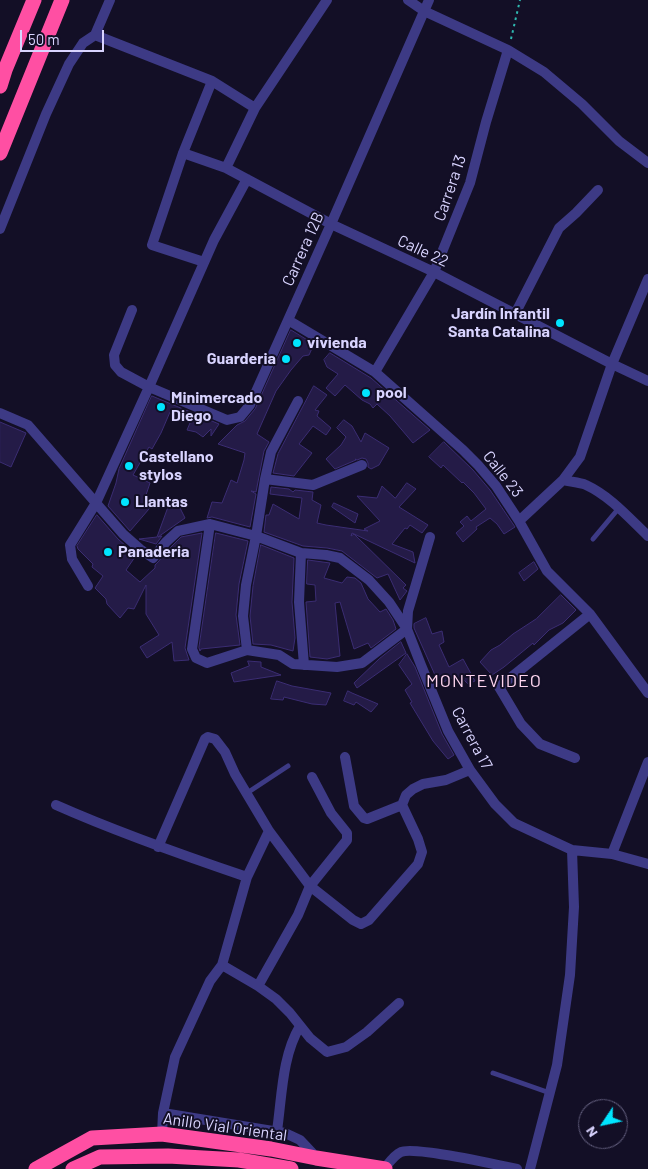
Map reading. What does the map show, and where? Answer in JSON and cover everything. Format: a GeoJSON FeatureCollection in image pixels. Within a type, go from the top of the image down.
{"type":"FeatureCollection","features":[{"type":"Feature","properties":{"kind":"highway"},"geometry":{"type":"LineString","coordinates":[[0,86],[34,0]]}},
{"type":"Feature","properties":{"kind":"highway"},"geometry":{"type":"LineString","coordinates":[[0,153],[62,0]]}},
{"type":"Feature","properties":{"kind":"highway","name":"Anillo Vial Oriental"},"geometry":{"type":"LineString","coordinates":[[36,1169],[92,1138],[162,1134],[262,1148],[385,1169]]}},
{"type":"Feature","properties":{"kind":"highway","name":"Anillo Vial Oriental"},"geometry":{"type":"LineString","coordinates":[[74,1169],[100,1157],[168,1156],[291,1169]]}},
{"type":"Feature","properties":{"kind":"street"},"geometry":{"type":"LineString","coordinates":[[0,229],[46,114],[69,64],[82,43],[95,35],[110,0]]}},
{"type":"Feature","properties":{"kind":"street"},"geometry":{"type":"LineString","coordinates":[[226,168],[256,108],[327,0]]}},
{"type":"Feature","properties":{"kind":"street"},"geometry":{"type":"LineString","coordinates":[[408,0],[424,11],[508,50],[544,72],[582,104],[619,141],[648,163]]}},
{"type":"Feature","properties":{"kind":"street","name":"Carrera 12B"},"geometry":{"type":"LineString","coordinates":[[149,387],[227,420],[240,417],[250,405],[429,0]]}},
{"type":"Feature","properties":{"kind":"street"},"geometry":{"type":"LineString","coordinates":[[95,35],[212,81],[256,108]]}},
{"type":"Feature","properties":{"kind":"street","name":"Carrera 13"},"geometry":{"type":"LineString","coordinates":[[375,372],[434,272],[470,183],[508,50]]}},
{"type":"Feature","properties":{"kind":"street"},"geometry":{"type":"LineString","coordinates":[[204,262],[152,245],[183,153],[212,81]]}},
{"type":"Feature","properties":{"kind":"street","name":"Calle 22"},"geometry":{"type":"LineString","coordinates":[[183,153],[226,168],[331,224],[434,272],[648,381]]}},
{"type":"Feature","properties":{"kind":"street"},"geometry":{"type":"LineString","coordinates":[[88,586],[72,559],[70,545],[96,503],[214,240],[247,179]]}},
{"type":"Feature","properties":{"kind":"street"},"geometry":{"type":"LineString","coordinates":[[516,314],[559,228],[598,190]]}},
{"type":"Feature","properties":{"kind":"street"},"geometry":{"type":"LineString","coordinates":[[519,520],[563,480],[580,457],[612,364],[648,279]]}},
{"type":"Feature","properties":{"kind":"street"},"geometry":{"type":"LineString","coordinates":[[132,310],[114,355],[115,365],[121,372],[149,387]]}},
{"type":"Feature","properties":{"kind":"street","name":"Calle 23"},"geometry":{"type":"LineString","coordinates":[[288,320],[375,372],[463,450],[496,486],[519,520],[547,571],[590,614],[648,692]]}},
{"type":"Feature","properties":{"kind":"street"},"geometry":{"type":"LineString","coordinates":[[247,650],[243,616],[246,585],[265,479],[271,452],[298,401]]}},
{"type":"Feature","properties":{"kind":"street"},"geometry":{"type":"LineString","coordinates":[[0,413],[28,425],[96,503]]}},
{"type":"Feature","properties":{"kind":"street"},"geometry":{"type":"LineString","coordinates":[[265,479],[313,485],[362,465]]}},
{"type":"Feature","properties":{"kind":"street"},"geometry":{"type":"LineString","coordinates":[[563,480],[584,484],[602,494],[648,536]]}},
{"type":"Feature","properties":{"kind":"street","name":"Carrera 17"},"geometry":{"type":"LineString","coordinates":[[96,503],[123,534],[153,558],[178,531],[210,524],[256,536],[301,553],[340,558],[369,580],[389,602],[407,629],[448,731],[470,770],[495,804],[514,823],[572,850],[612,854],[648,864]]}},
{"type":"Feature","properties":{"kind":"street"},"geometry":{"type":"LineString","coordinates":[[210,524],[192,648],[196,658],[207,663],[247,650],[279,655],[293,664],[337,667],[362,662],[407,629],[408,611],[430,538]]}},
{"type":"Feature","properties":{"kind":"street"},"geometry":{"type":"LineString","coordinates":[[301,553],[300,602],[304,665]]}},
{"type":"Feature","properties":{"kind":"street"},"geometry":{"type":"LineString","coordinates":[[575,758],[540,744],[521,724],[499,687],[590,614]]}},
{"type":"Feature","properties":{"kind":"street"},"geometry":{"type":"LineString","coordinates":[[158,847],[205,739],[208,737],[215,739],[225,752],[235,774],[269,831],[310,886],[353,920],[361,924],[369,920],[418,864],[422,852],[402,805]]}},
{"type":"Feature","properties":{"kind":"street"},"geometry":{"type":"LineString","coordinates":[[344,757],[354,806],[367,819],[402,805],[406,795],[412,789],[423,784],[446,780],[470,770]]}},
{"type":"Feature","properties":{"kind":"street"},"geometry":{"type":"LineString","coordinates":[[612,854],[648,762]]}},
{"type":"Feature","properties":{"kind":"street"},"geometry":{"type":"LineString","coordinates":[[258,986],[298,915],[310,886],[347,840],[347,833],[331,813],[312,777]]}},
{"type":"Feature","properties":{"kind":"street"},"geometry":{"type":"LineString","coordinates":[[56,805],[98,824],[158,847],[247,877]]}},
{"type":"Feature","properties":{"kind":"street"},"geometry":{"type":"LineString","coordinates":[[162,1134],[163,1113],[175,1057],[210,981],[222,965],[247,877],[269,831]]}},
{"type":"Feature","properties":{"kind":"street"},"geometry":{"type":"LineString","coordinates":[[530,1169],[557,1065],[570,975],[574,907],[572,850]]}},
{"type":"Feature","properties":{"kind":"street"},"geometry":{"type":"LineString","coordinates":[[222,965],[258,986],[283,1006],[310,1038],[327,1052],[346,1047],[368,1032],[399,1003]]}},
{"type":"Feature","properties":{"kind":"street"},"geometry":{"type":"LineString","coordinates":[[277,1131],[288,1055],[295,1034],[300,1026]]}},
{"type":"Feature","properties":{"kind":"street"},"geometry":{"type":"LineString","coordinates":[[163,1113],[285,1133],[300,1140],[316,1158]]}},
{"type":"Feature","properties":{"kind":"street"},"geometry":{"type":"LineString","coordinates":[[385,1169],[402,1151],[413,1151],[517,1169]]}},
{"type":"Feature","properties":{"kind":"lane"},"geometry":{"type":"LineString","coordinates":[[593,539],[619,508]]}},
{"type":"Feature","properties":{"kind":"lane"},"geometry":{"type":"LineString","coordinates":[[246,793],[288,766]]}},
{"type":"Feature","properties":{"kind":"lane"},"geometry":{"type":"LineString","coordinates":[[493,1073],[550,1093]]}},
{"type":"Feature","properties":{"kind":"path"},"geometry":{"type":"LineString","coordinates":[[508,50],[520,0]]}},
{"type":"Feature","properties":{"kind":"building"},"geometry":{"type":"Polygon","coordinates":[[[291,330],[314,344],[309,355],[303,356],[276,391],[257,434],[269,442],[264,451],[256,492],[251,491],[256,494],[250,527],[212,517],[207,518],[212,502],[222,503],[231,480],[237,483],[244,460],[245,453],[218,444],[237,425],[245,421],[255,409],[291,330]]]}},
{"type":"Feature","properties":{"kind":"building"},"geometry":{"type":"Polygon","coordinates":[[[330,353],[371,378],[430,430],[413,443],[377,404],[373,408],[345,385],[335,396],[326,388],[338,374],[327,367],[324,360],[330,353]]]}},
{"type":"Feature","properties":{"kind":"building"},"geometry":{"type":"Polygon","coordinates":[[[314,386],[327,395],[315,410],[319,411],[317,416],[331,428],[326,435],[313,426],[299,444],[312,453],[294,476],[273,473],[278,454],[314,386]]]}},
{"type":"Feature","properties":{"kind":"building"},"geometry":{"type":"Polygon","coordinates":[[[152,396],[219,424],[211,436],[211,429],[203,437],[196,432],[187,430],[190,423],[170,412],[152,449],[149,447],[133,475],[150,483],[145,498],[155,502],[130,531],[108,506],[119,469],[152,396]]]}},
{"type":"Feature","properties":{"kind":"building"},"geometry":{"type":"Polygon","coordinates":[[[344,420],[352,426],[361,442],[365,433],[389,448],[379,465],[371,469],[368,467],[366,459],[362,458],[355,459],[335,469],[326,459],[341,445],[346,437],[337,428],[344,420]]]}},
{"type":"Feature","properties":{"kind":"building"},"geometry":{"type":"Polygon","coordinates":[[[0,422],[26,433],[11,467],[0,462],[0,422]]]}},
{"type":"Feature","properties":{"kind":"building"},"geometry":{"type":"Polygon","coordinates":[[[444,442],[473,470],[490,490],[515,527],[504,534],[490,518],[476,527],[477,529],[463,542],[456,533],[464,526],[460,522],[467,516],[471,521],[486,509],[463,482],[443,465],[441,468],[429,457],[444,442]]]}},
{"type":"Feature","properties":{"kind":"building"},"geometry":{"type":"Polygon","coordinates":[[[407,483],[416,489],[399,507],[428,525],[422,533],[410,525],[407,529],[405,528],[392,544],[413,552],[415,563],[352,533],[351,536],[354,534],[406,585],[403,588],[407,591],[400,600],[388,574],[377,578],[342,551],[303,546],[264,532],[266,515],[269,515],[273,504],[299,519],[302,498],[270,494],[271,487],[289,489],[293,492],[295,490],[313,492],[312,500],[321,505],[317,523],[368,531],[364,529],[380,521],[357,496],[377,498],[382,486],[395,498],[407,483]]]}},
{"type":"Feature","properties":{"kind":"building"},"geometry":{"type":"Polygon","coordinates":[[[176,500],[185,518],[158,537],[162,536],[156,544],[139,539],[157,537],[168,507],[176,500]]]}},
{"type":"Feature","properties":{"kind":"building"},"geometry":{"type":"Polygon","coordinates":[[[334,503],[358,514],[355,523],[332,507],[334,503]]]}},
{"type":"Feature","properties":{"kind":"building"},"geometry":{"type":"Polygon","coordinates":[[[97,515],[118,539],[135,554],[126,570],[140,582],[155,568],[155,565],[181,537],[202,533],[185,648],[189,660],[174,661],[172,642],[147,658],[140,647],[159,635],[146,614],[146,585],[134,609],[128,608],[120,618],[95,588],[103,576],[92,567],[93,564],[77,546],[97,515]]]}},
{"type":"Feature","properties":{"kind":"building"},"geometry":{"type":"Polygon","coordinates":[[[216,533],[248,541],[239,584],[236,615],[240,645],[201,649],[200,651],[199,648],[216,533]]]}},
{"type":"Feature","properties":{"kind":"building"},"geometry":{"type":"Polygon","coordinates":[[[261,545],[294,558],[292,602],[295,638],[293,651],[271,645],[253,644],[250,616],[253,586],[261,545]]]}},
{"type":"Feature","properties":{"kind":"building"},"geometry":{"type":"Polygon","coordinates":[[[308,560],[330,563],[324,578],[342,583],[347,577],[355,578],[361,583],[368,599],[380,612],[386,609],[396,629],[371,648],[368,643],[354,649],[340,602],[335,603],[340,656],[327,659],[310,657],[306,602],[316,601],[315,585],[307,584],[308,560]]]}},
{"type":"Feature","properties":{"kind":"building"},"geometry":{"type":"Polygon","coordinates":[[[534,562],[538,569],[524,581],[519,573],[534,562]]]}},
{"type":"Feature","properties":{"kind":"building"},"geometry":{"type":"Polygon","coordinates":[[[561,595],[576,610],[563,623],[549,630],[534,645],[533,643],[492,675],[480,662],[491,650],[536,619],[561,595]]]}},
{"type":"Feature","properties":{"kind":"building"},"geometry":{"type":"Polygon","coordinates":[[[426,618],[432,634],[442,631],[444,642],[439,645],[449,667],[463,659],[475,681],[468,684],[464,680],[456,683],[454,677],[439,684],[414,628],[414,624],[426,618]]]}},
{"type":"Feature","properties":{"kind":"building"},"geometry":{"type":"Polygon","coordinates":[[[401,642],[406,653],[357,688],[354,683],[379,659],[401,642]]]}},
{"type":"Feature","properties":{"kind":"building"},"geometry":{"type":"Polygon","coordinates":[[[407,654],[415,667],[442,734],[454,755],[448,759],[433,741],[410,703],[412,702],[405,690],[412,684],[399,665],[407,654]]]}},
{"type":"Feature","properties":{"kind":"building"},"geometry":{"type":"Polygon","coordinates":[[[248,661],[261,662],[261,667],[281,675],[234,682],[231,673],[249,666],[248,661]]]}},
{"type":"Feature","properties":{"kind":"building"},"geometry":{"type":"Polygon","coordinates":[[[277,681],[292,686],[331,693],[326,705],[312,704],[284,697],[283,700],[271,699],[277,681]]]}},
{"type":"Feature","properties":{"kind":"building"},"geometry":{"type":"Polygon","coordinates":[[[348,691],[378,704],[371,712],[356,702],[354,705],[344,701],[348,691]]]}},
{"type":"Feature","properties":{"kind":"place","name":"Jardín Infantil Santa Catalina"},"geometry":{"type":"Point","coordinates":[560,323]}},
{"type":"Feature","properties":{"kind":"place","name":"vivienda"},"geometry":{"type":"Point","coordinates":[297,343]}},
{"type":"Feature","properties":{"kind":"place","name":"Guarderia"},"geometry":{"type":"Point","coordinates":[286,359]}},
{"type":"Feature","properties":{"kind":"place","name":"pool"},"geometry":{"type":"Point","coordinates":[366,393]}},
{"type":"Feature","properties":{"kind":"place","name":"Minimercado Diego"},"geometry":{"type":"Point","coordinates":[161,407]}},
{"type":"Feature","properties":{"kind":"place","name":"Castellano stylos"},"geometry":{"type":"Point","coordinates":[129,466]}},
{"type":"Feature","properties":{"kind":"place","name":"Llantas"},"geometry":{"type":"Point","coordinates":[125,502]}},
{"type":"Feature","properties":{"kind":"place","name":"Panaderia"},"geometry":{"type":"Point","coordinates":[108,552]}},
{"type":"Feature","properties":{"kind":"district","name":"MONTEVIDEO"},"geometry":{"type":"Point","coordinates":[484,681]}}]}
